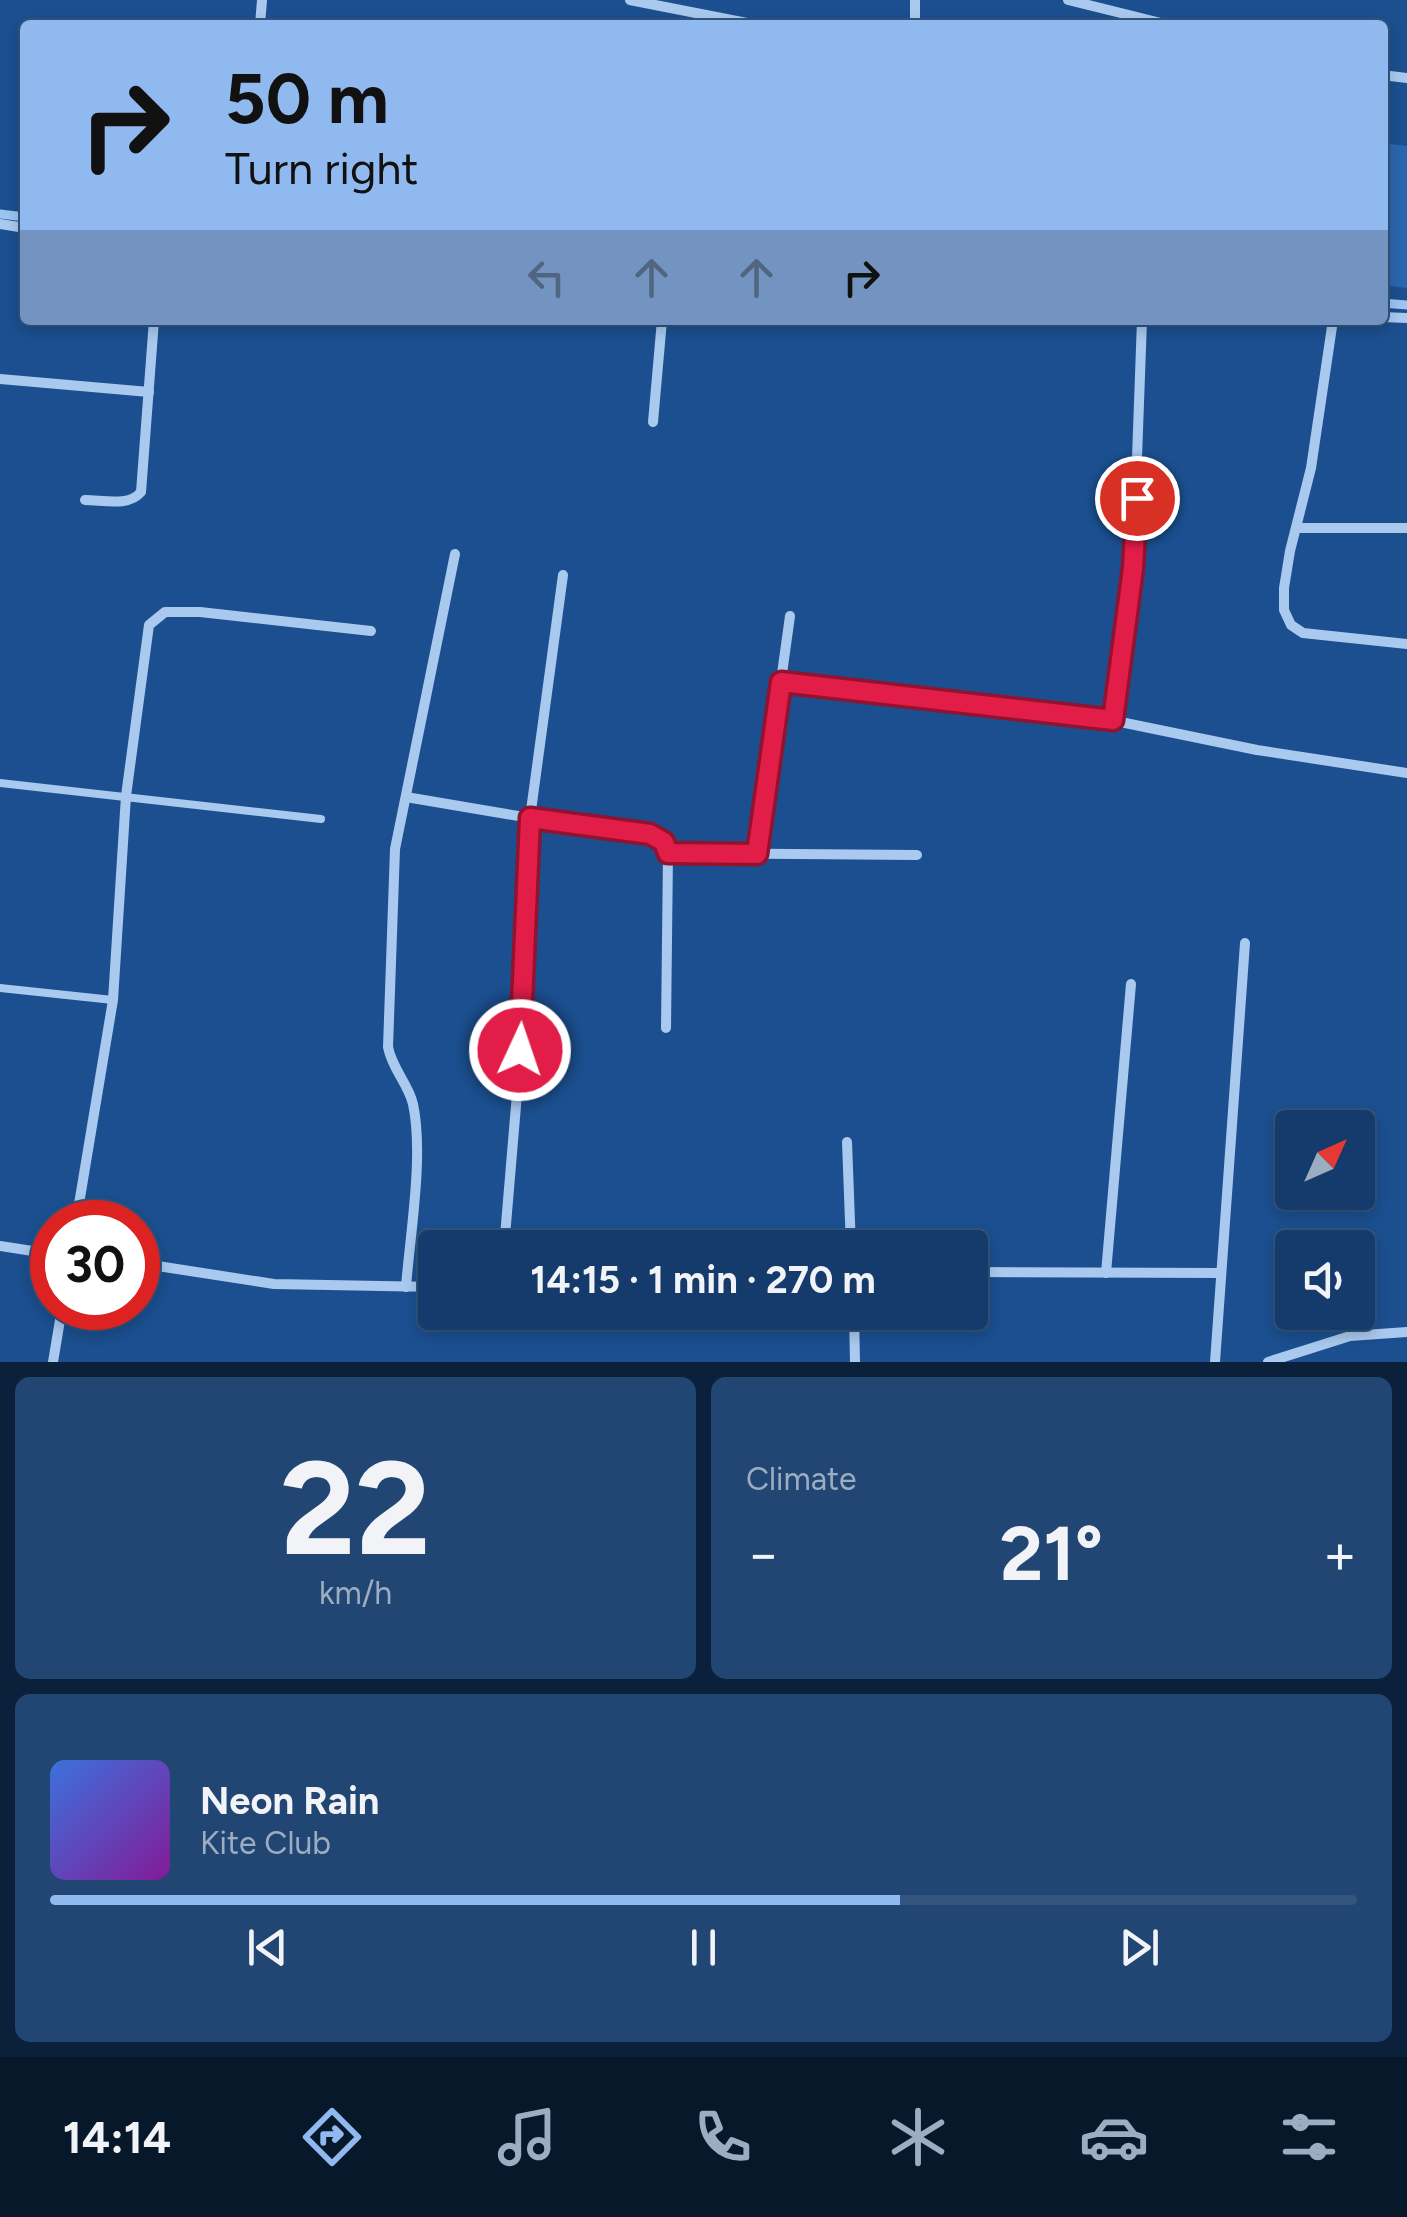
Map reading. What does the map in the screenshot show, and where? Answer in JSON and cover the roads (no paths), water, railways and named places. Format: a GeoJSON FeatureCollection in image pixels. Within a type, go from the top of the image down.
{"type":"FeatureCollection","features":[{"type":"Feature","properties":{"kind":"street"},"geometry":{"type":"LineString","coordinates":[[630,0],[731,20]]}},
{"type":"Feature","properties":{"kind":"street"},"geometry":{"type":"LineString","coordinates":[[1068,0],[1149,20]]}},
{"type":"Feature","properties":{"kind":"street"},"geometry":{"type":"LineString","coordinates":[[85,500],[127,501],[141,492],[154,325]]}},
{"type":"Feature","properties":{"kind":"street"},"geometry":{"type":"LineString","coordinates":[[652,422],[662,325]]}},
{"type":"Feature","properties":{"kind":"street"},"geometry":{"type":"LineString","coordinates":[[1113,720],[1133,568],[1142,325]]}},
{"type":"Feature","properties":{"kind":"street"},"geometry":{"type":"LineString","coordinates":[[1333,325],[1311,468],[1284,588],[1284,610],[1291,625],[1302,633],[1407,644]]}},
{"type":"Feature","properties":{"kind":"street"},"geometry":{"type":"LineString","coordinates":[[0,380],[149,392]]}},
{"type":"Feature","properties":{"kind":"street"},"geometry":{"type":"LineString","coordinates":[[1296,528],[1407,528]]}},
{"type":"Feature","properties":{"kind":"street"},"geometry":{"type":"LineString","coordinates":[[406,1287],[416,1131],[412,1102],[395,1072],[388,1046],[395,849],[455,554]]}},
{"type":"Feature","properties":{"kind":"street"},"geometry":{"type":"LineString","coordinates":[[506,1230],[518,1082],[530,818],[563,575]]}},
{"type":"Feature","properties":{"kind":"street"},"geometry":{"type":"LineString","coordinates":[[80,1200],[113,1000],[126,796],[149,625],[165,612],[200,612],[371,630]]}},
{"type":"Feature","properties":{"kind":"street"},"geometry":{"type":"LineString","coordinates":[[757,854],[790,616]]}},
{"type":"Feature","properties":{"kind":"street"},"geometry":{"type":"LineString","coordinates":[[781,682],[1113,720],[1257,750],[1407,773]]}},
{"type":"Feature","properties":{"kind":"street"},"geometry":{"type":"LineString","coordinates":[[406,797],[650,834],[664,842],[668,853],[666,1028]]}},
{"type":"Feature","properties":{"kind":"street"},"geometry":{"type":"LineString","coordinates":[[668,853],[917,856]]}},
{"type":"Feature","properties":{"kind":"street"},"geometry":{"type":"LineString","coordinates":[[1215,1362],[1245,942]]}},
{"type":"Feature","properties":{"kind":"street"},"geometry":{"type":"LineString","coordinates":[[1106,1273],[1131,984]]}},
{"type":"Feature","properties":{"kind":"street"},"geometry":{"type":"LineString","coordinates":[[847,1142],[850,1230]]}},
{"type":"Feature","properties":{"kind":"street"},"geometry":{"type":"LineString","coordinates":[[0,1246],[30,1251]]}},
{"type":"Feature","properties":{"kind":"street"},"geometry":{"type":"LineString","coordinates":[[160,1266],[274,1284],[418,1287]]}},
{"type":"Feature","properties":{"kind":"street"},"geometry":{"type":"LineString","coordinates":[[988,1272],[1221,1274]]}},
{"type":"Feature","properties":{"kind":"street"},"geometry":{"type":"LineString","coordinates":[[53,1362],[58,1330]]}},
{"type":"Feature","properties":{"kind":"street"},"geometry":{"type":"LineString","coordinates":[[854,1330],[855,1362]]}},
{"type":"Feature","properties":{"kind":"street"},"geometry":{"type":"LineString","coordinates":[[1268,1362],[1350,1336],[1407,1332]]}},
{"type":"Feature","properties":{"kind":"lane"},"geometry":{"type":"LineString","coordinates":[[0,783],[321,819]]}},
{"type":"Feature","properties":{"kind":"lane"},"geometry":{"type":"LineString","coordinates":[[0,988],[113,1000]]}},
{"type":"Feature","properties":{"kind":"waterway"},"geometry":{"type":"LineString","coordinates":[[0,214],[20,216]]}},
{"type":"Feature","properties":{"kind":"waterway"},"geometry":{"type":"LineString","coordinates":[[1388,303],[1407,305]]}}]}
